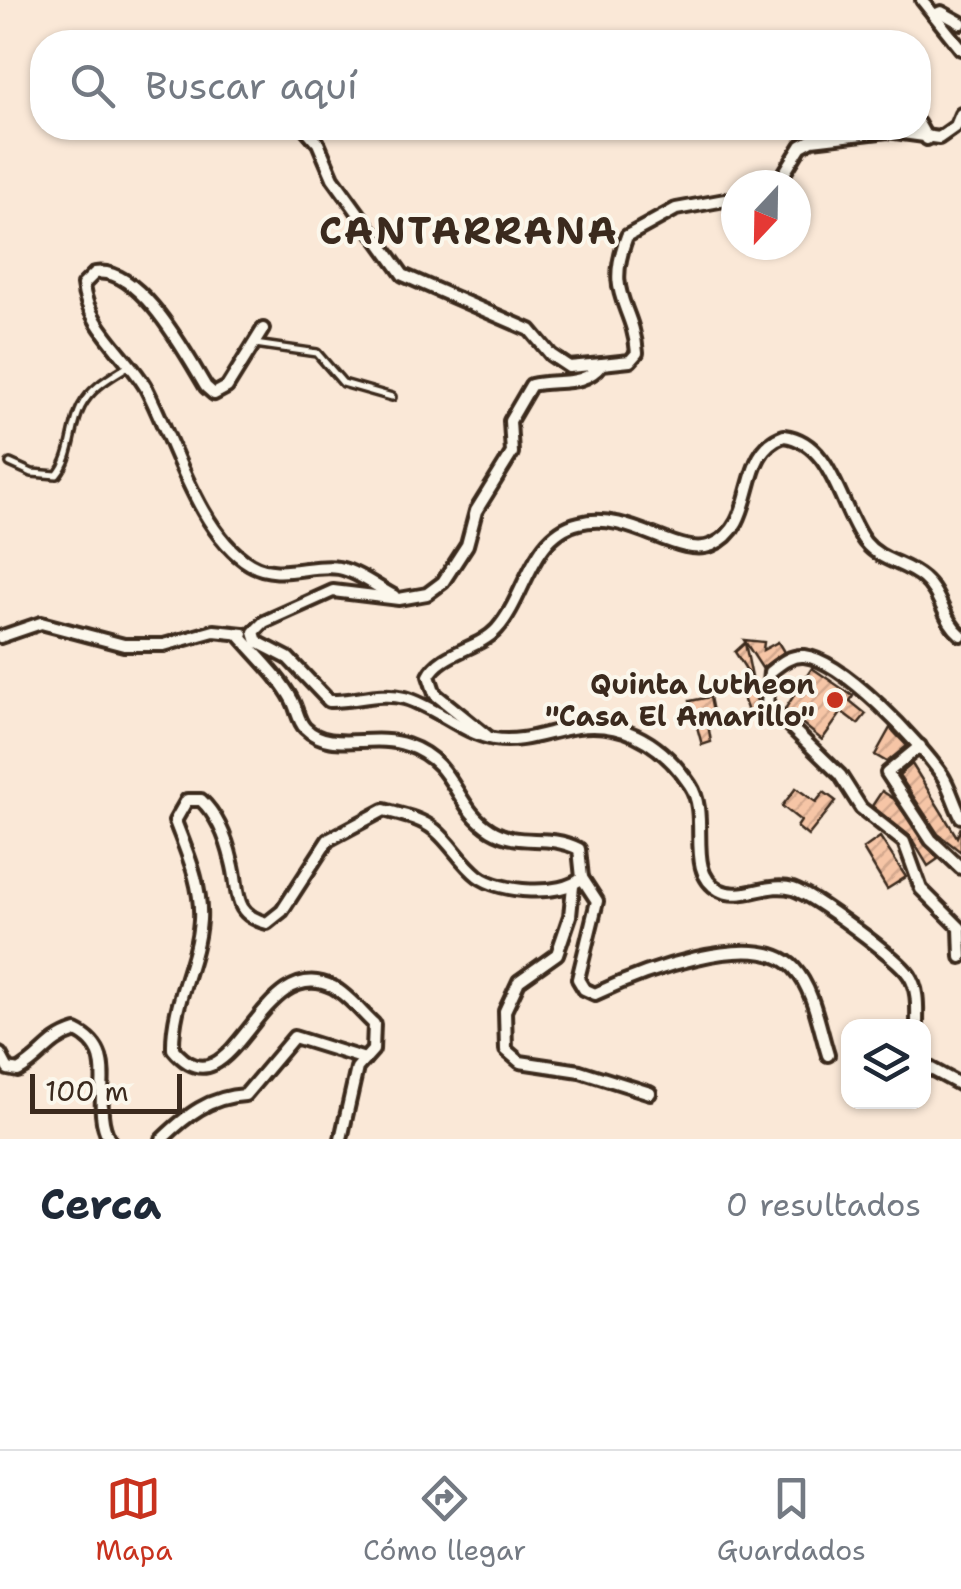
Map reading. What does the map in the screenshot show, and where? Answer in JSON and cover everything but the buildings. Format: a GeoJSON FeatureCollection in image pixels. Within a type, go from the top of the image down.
{"type":"FeatureCollection","features":[{"type":"Feature","properties":{"kind":"street"},"geometry":{"type":"LineString","coordinates":[[922,0],[961,48]]}},
{"type":"Feature","properties":{"kind":"street"},"geometry":{"type":"LineString","coordinates":[[934,15],[942,12],[961,22]]}},
{"type":"Feature","properties":{"kind":"street"},"geometry":{"type":"LineString","coordinates":[[931,138],[948,134],[961,114]]}},
{"type":"Feature","properties":{"kind":"street"},"geometry":{"type":"LineString","coordinates":[[315,140],[333,178],[403,275],[498,320],[530,330],[569,366],[630,361],[637,353],[636,336],[616,287],[618,260],[627,236],[676,209],[721,201]]}},
{"type":"Feature","properties":{"kind":"street"},"geometry":{"type":"LineString","coordinates":[[786,170],[802,146],[812,140]]}},
{"type":"Feature","properties":{"kind":"street"},"geometry":{"type":"LineString","coordinates":[[262,329],[224,391],[210,392],[135,288],[114,272],[94,272],[83,285],[86,300],[144,386],[212,524],[238,556],[253,567],[293,574],[337,568],[399,599]]}},
{"type":"Feature","properties":{"kind":"street"},"geometry":{"type":"LineString","coordinates":[[0,637],[41,623],[124,644],[164,645],[214,631],[254,632],[264,622],[333,591],[399,599],[427,594],[443,582],[467,545],[476,511],[512,453],[510,422],[530,385],[572,382],[594,374],[602,364]]}},
{"type":"Feature","properties":{"kind":"street"},"geometry":{"type":"LineString","coordinates":[[486,737],[482,728],[435,694],[430,676],[435,666],[484,642],[501,625],[551,540],[574,524],[590,520],[640,527],[686,548],[715,544],[737,526],[761,454],[784,436],[804,442],[835,480],[863,539],[882,558],[925,580],[944,616],[961,635]]}},
{"type":"Feature","properties":{"kind":"street"},"geometry":{"type":"LineString","coordinates":[[254,632],[257,642],[288,658],[329,701],[400,696],[486,737],[522,739],[602,724],[634,732],[670,756],[694,791],[702,817],[704,874],[716,888],[730,894],[768,886],[793,889],[824,906],[909,973],[917,995],[917,1019]]}},
{"type":"Feature","properties":{"kind":"street"},"geometry":{"type":"LineString","coordinates":[[239,634],[291,698],[302,726],[322,740],[385,738],[417,748],[438,761],[474,816],[489,829],[514,840],[557,838],[578,849],[570,916],[556,954],[519,982],[505,1011],[506,1050],[520,1062],[580,1071],[650,1092]]}},
{"type":"Feature","properties":{"kind":"street"},"geometry":{"type":"LineString","coordinates":[[961,817],[945,779],[920,746],[823,662],[801,655],[784,660],[770,672],[766,704],[840,775],[861,808],[904,842],[920,888],[960,928],[961,957]]}},
{"type":"Feature","properties":{"kind":"street"},"geometry":{"type":"LineString","coordinates":[[920,746],[887,774],[931,840],[961,868]]}},
{"type":"Feature","properties":{"kind":"street"},"geometry":{"type":"LineString","coordinates":[[342,1139],[357,1068],[373,1050],[374,1024],[334,988],[304,981],[282,990],[225,1060],[209,1068],[195,1066],[173,1050],[173,1017],[200,917],[198,885],[175,821],[187,800],[201,800],[212,811],[233,864],[234,893],[242,910],[251,919],[268,923],[282,911],[328,840],[384,810],[414,817],[434,830],[488,883],[541,890],[577,882]]}},
{"type":"Feature","properties":{"kind":"street"},"geometry":{"type":"LineString","coordinates":[[577,882],[598,901],[578,979],[584,989],[595,994],[710,954],[734,951],[764,956],[790,964],[801,977],[828,1054]]}},
{"type":"Feature","properties":{"kind":"street"},"geometry":{"type":"LineString","coordinates":[[0,1054],[8,1070],[18,1072],[35,1061],[52,1038],[76,1031],[89,1037],[105,1061],[102,1092],[109,1139]]}},
{"type":"Feature","properties":{"kind":"street"},"geometry":{"type":"LineString","coordinates":[[162,1139],[188,1114],[223,1096],[245,1094],[294,1036],[364,1060]]}},
{"type":"Feature","properties":{"kind":"street"},"geometry":{"type":"LineString","coordinates":[[931,1069],[961,1085]]}},
{"type":"Feature","properties":{"kind":"lane"},"geometry":{"type":"LineString","coordinates":[[254,344],[317,353],[343,383],[392,397]]}},
{"type":"Feature","properties":{"kind":"lane"},"geometry":{"type":"LineString","coordinates":[[10,463],[32,473],[56,475],[65,463],[82,404],[100,384],[130,365]]}},
{"type":"Feature","properties":{"kind":"place","name":"Quinta Lutheon \"Casa El Amarillo\""},"geometry":{"type":"Point","coordinates":[835,700]}},
{"type":"Feature","properties":{"kind":"district","name":"CANTARRANA"},"geometry":{"type":"Point","coordinates":[469,231]}}]}
